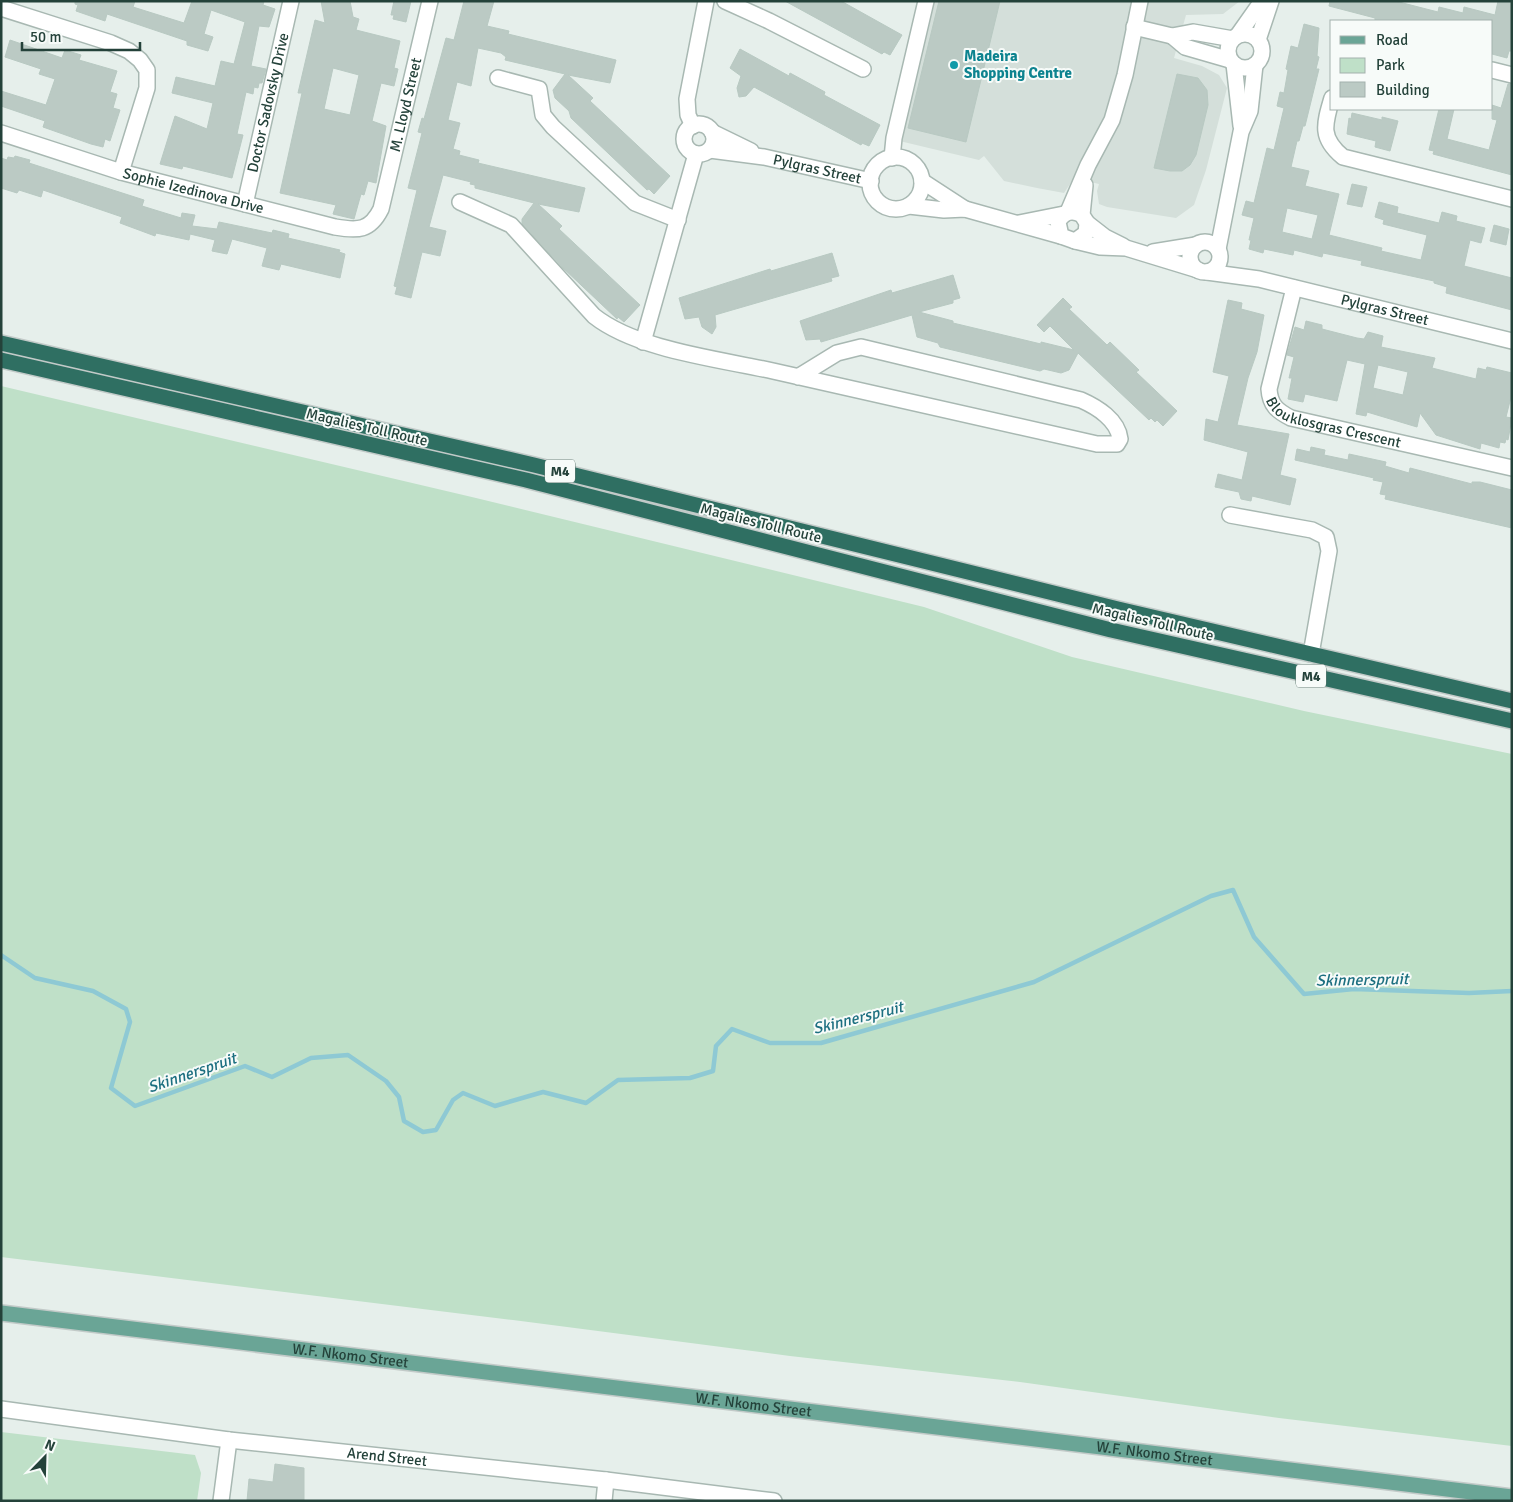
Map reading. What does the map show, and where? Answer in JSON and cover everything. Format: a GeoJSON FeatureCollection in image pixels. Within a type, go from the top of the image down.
{"type":"FeatureCollection","features":[{"type":"Feature","properties":{"kind":"highway","name":"Magalies Toll Route"},"geometry":{"type":"LineString","coordinates":[[1,343],[534,465],[1512,701]]}},
{"type":"Feature","properties":{"kind":"highway","name":"Magalies Toll Route"},"geometry":{"type":"LineString","coordinates":[[1,360],[526,480],[1111,630],[1512,722]]}},
{"type":"Feature","properties":{"kind":"main road","name":"W.F. Nkomo Street"},"geometry":{"type":"LineString","coordinates":[[1,1313],[1510,1497]]}},
{"type":"Feature","properties":{"kind":"street","name":"Doctor Sadovsky Drive"},"geometry":{"type":"LineString","coordinates":[[245,204],[291,1]]}},
{"type":"Feature","properties":{"kind":"street","name":"M. Lloyd Street"},"geometry":{"type":"LineString","coordinates":[[381,210],[430,1]]}},
{"type":"Feature","properties":{"kind":"street"},"geometry":{"type":"LineString","coordinates":[[693,126],[688,115],[687,99],[706,1]]}},
{"type":"Feature","properties":{"kind":"street"},"geometry":{"type":"LineString","coordinates":[[725,1],[863,69]]}},
{"type":"Feature","properties":{"kind":"street"},"geometry":{"type":"LineString","coordinates":[[892,158],[894,138],[926,1]]}},
{"type":"Feature","properties":{"kind":"street"},"geometry":{"type":"LineString","coordinates":[[1075,216],[1058,222],[1068,239],[1084,237],[1075,216],[1086,169],[1112,120],[1140,1]]}},
{"type":"Feature","properties":{"kind":"street"},"geometry":{"type":"LineString","coordinates":[[1241,132],[1232,62],[1228,49],[1262,1]]}},
{"type":"Feature","properties":{"kind":"street"},"geometry":{"type":"LineString","coordinates":[[1258,40],[1271,1]]}},
{"type":"Feature","properties":{"kind":"street"},"geometry":{"type":"LineString","coordinates":[[1,8],[111,43],[129,51],[140,60],[147,70],[147,88],[121,172]]}},
{"type":"Feature","properties":{"kind":"street"},"geometry":{"type":"LineString","coordinates":[[1134,27],[1172,36],[1185,46],[1244,68],[1255,65],[1259,61],[1262,51],[1258,40],[1249,34],[1235,37],[1192,32],[1172,36]]}},
{"type":"Feature","properties":{"kind":"street"},"geometry":{"type":"LineString","coordinates":[[1222,219],[1198,244],[1190,258],[1194,267],[1202,271],[1219,263],[1222,219],[1241,132],[1250,111],[1255,65]]}},
{"type":"Feature","properties":{"kind":"street"},"geometry":{"type":"LineString","coordinates":[[1493,70],[1512,74]]}},
{"type":"Feature","properties":{"kind":"street"},"geometry":{"type":"LineString","coordinates":[[498,78],[539,89],[543,115],[560,133],[635,203],[678,220]]}},
{"type":"Feature","properties":{"kind":"street"},"geometry":{"type":"LineString","coordinates":[[1330,104],[1326,117],[1325,135],[1331,147],[1343,157],[1512,199]]}},
{"type":"Feature","properties":{"kind":"street"},"geometry":{"type":"LineString","coordinates":[[643,342],[678,220],[703,152],[714,141],[712,132],[705,126],[693,126],[686,132],[684,141],[688,150],[703,152]]}},
{"type":"Feature","properties":{"kind":"street","name":"Pylgras Street"},"geometry":{"type":"LineString","coordinates":[[712,132],[764,157]]}},
{"type":"Feature","properties":{"kind":"street","name":"Sophie Izedinova Drive"},"geometry":{"type":"LineString","coordinates":[[1,133],[121,172],[350,230],[362,228],[374,222],[381,210]]}},
{"type":"Feature","properties":{"kind":"street","name":"Pylgras Street"},"geometry":{"type":"LineString","coordinates":[[703,152],[764,157],[871,181]]}},
{"type":"Feature","properties":{"kind":"street"},"geometry":{"type":"LineString","coordinates":[[892,158],[901,158],[916,166],[922,181],[919,196],[909,206],[893,209],[879,202],[874,196],[871,181],[878,166],[892,158]]}},
{"type":"Feature","properties":{"kind":"street","name":"Pylgras Street"},"geometry":{"type":"LineString","coordinates":[[922,181],[965,209]]}},
{"type":"Feature","properties":{"kind":"street"},"geometry":{"type":"LineString","coordinates":[[460,202],[511,225],[594,316],[609,328],[643,342],[798,377],[1097,444],[1117,444],[1120,439],[1120,433],[1105,415],[1082,400],[861,347],[837,353],[798,377]]}},
{"type":"Feature","properties":{"kind":"street","name":"Pylgras Street"},"geometry":{"type":"LineString","coordinates":[[909,206],[944,210],[965,209],[1017,223],[1040,232],[1100,247],[1126,248],[1202,271],[1259,279],[1512,341]]}},
{"type":"Feature","properties":{"kind":"street","name":"Pylgras Street"},"geometry":{"type":"LineString","coordinates":[[1017,223],[1075,216],[1105,237],[1126,248]]}},
{"type":"Feature","properties":{"kind":"street"},"geometry":{"type":"LineString","coordinates":[[1198,244],[1210,243],[1219,251]]}},
{"type":"Feature","properties":{"kind":"street","name":"Pylgras Street"},"geometry":{"type":"LineString","coordinates":[[1146,253],[1198,244]]}},
{"type":"Feature","properties":{"kind":"street","name":"Pylgras Street"},"geometry":{"type":"LineString","coordinates":[[1219,251],[1230,264],[1259,279]]}},
{"type":"Feature","properties":{"kind":"street","name":"Blouklosgras Crescent"},"geometry":{"type":"LineString","coordinates":[[1294,288],[1269,388],[1270,399],[1274,408],[1291,418],[1512,468]]}},
{"type":"Feature","properties":{"kind":"street"},"geometry":{"type":"LineString","coordinates":[[1230,515],[1312,530],[1326,537],[1330,551],[1311,654]]}},
{"type":"Feature","properties":{"kind":"street","name":"Arend Street"},"geometry":{"type":"LineString","coordinates":[[1,1409],[229,1440],[606,1480],[774,1501]]}},
{"type":"Feature","properties":{"kind":"street"},"geometry":{"type":"LineString","coordinates":[[221,1501],[229,1440]]}},
{"type":"Feature","properties":{"kind":"street"},"geometry":{"type":"LineString","coordinates":[[604,1501],[606,1480]]}},
{"type":"Feature","properties":{"kind":"shaded area","name":"Madeira Shopping Centre"},"geometry":{"type":"Polygon","coordinates":[[[920,1],[1240,1],[1223,14],[1186,15],[1174,58],[1202,66],[1219,75],[1227,88],[1206,170],[1194,205],[1176,218],[1107,207],[1099,204],[1097,191],[1099,184],[1074,178],[1064,193],[1004,181],[984,156],[979,160],[887,138],[920,1]]]}},
{"type":"Feature","properties":{"kind":"green space"},"geometry":{"type":"Polygon","coordinates":[[[1,386],[476,498],[924,607],[1072,657],[1304,711],[1512,754],[1512,1446],[1279,1418],[1020,1382],[790,1356],[1,1257],[1,386]]]}},
{"type":"Feature","properties":{"kind":"green space"},"geometry":{"type":"Polygon","coordinates":[[[1,1432],[195,1455],[201,1473],[197,1501],[1,1501],[1,1432]]]}},
{"type":"Feature","properties":{"kind":"building"},"geometry":{"type":"Polygon","coordinates":[[[75,1],[135,1],[133,7],[184,23],[192,1],[264,1],[263,5],[275,9],[269,27],[259,26],[251,66],[266,69],[262,83],[259,83],[258,88],[254,87],[253,94],[246,92],[237,134],[243,135],[232,178],[183,166],[182,169],[160,164],[175,116],[207,129],[213,103],[172,93],[176,77],[215,86],[221,61],[234,64],[245,22],[211,10],[204,34],[213,37],[208,51],[187,45],[187,41],[107,14],[105,21],[76,11],[78,5],[75,4],[75,1]]]}},
{"type":"Feature","properties":{"kind":"building"},"geometry":{"type":"Polygon","coordinates":[[[321,1],[350,1],[353,17],[359,19],[356,30],[400,41],[394,68],[398,69],[394,86],[381,83],[372,121],[386,126],[376,183],[368,181],[364,195],[361,194],[354,219],[333,214],[336,205],[280,193],[302,93],[298,93],[315,20],[325,23],[321,1]],[[333,68],[324,109],[350,115],[359,75],[333,68]]]}},
{"type":"Feature","properties":{"kind":"building"},"geometry":{"type":"Polygon","coordinates":[[[394,1],[411,1],[406,22],[393,19],[394,15],[391,15],[394,1]]]}},
{"type":"Feature","properties":{"kind":"building"},"geometry":{"type":"Polygon","coordinates":[[[464,1],[494,1],[487,26],[509,31],[508,34],[616,60],[610,83],[568,75],[593,98],[590,101],[670,176],[654,194],[649,189],[647,190],[571,118],[569,111],[555,98],[553,90],[565,74],[505,60],[506,57],[501,53],[478,48],[471,86],[457,82],[448,120],[460,123],[453,149],[460,151],[459,155],[479,160],[478,163],[585,188],[579,212],[538,204],[562,226],[559,229],[640,305],[624,322],[618,317],[617,319],[563,268],[522,224],[522,219],[534,203],[475,188],[475,185],[470,184],[471,182],[443,175],[429,227],[446,231],[440,256],[422,252],[411,298],[395,294],[397,287],[394,286],[417,190],[408,188],[422,133],[418,132],[422,118],[424,119],[446,38],[454,40],[464,1]]]}},
{"type":"Feature","properties":{"kind":"building"},"geometry":{"type":"Polygon","coordinates":[[[785,1],[841,1],[902,35],[890,55],[884,52],[882,54],[785,1]]]}},
{"type":"Feature","properties":{"kind":"building","name":"Madeira Shopping Centre"},"geometry":{"type":"Polygon","coordinates":[[[939,1],[1000,1],[966,142],[908,128],[939,1]]]}},
{"type":"Feature","properties":{"kind":"building"},"geometry":{"type":"Polygon","coordinates":[[[1330,1],[1395,1],[1438,12],[1439,7],[1463,13],[1464,7],[1495,15],[1498,1],[1512,1],[1512,51],[1509,51],[1507,58],[1493,54],[1493,20],[1375,20],[1375,18],[1329,6],[1330,1]]]}},
{"type":"Feature","properties":{"kind":"building"},"geometry":{"type":"Polygon","coordinates":[[[1304,24],[1319,28],[1317,56],[1319,57],[1316,69],[1319,69],[1305,126],[1303,126],[1299,141],[1297,141],[1291,167],[1309,171],[1305,186],[1339,194],[1329,235],[1382,248],[1381,251],[1421,260],[1427,235],[1383,224],[1384,220],[1375,217],[1379,202],[1398,207],[1397,213],[1439,223],[1442,212],[1457,216],[1456,221],[1485,228],[1481,243],[1470,240],[1464,266],[1512,278],[1512,310],[1446,293],[1447,287],[1434,283],[1434,281],[1361,265],[1362,261],[1323,253],[1322,257],[1294,250],[1293,255],[1264,249],[1263,253],[1249,249],[1254,218],[1242,215],[1246,201],[1254,203],[1267,148],[1274,150],[1284,108],[1277,106],[1280,92],[1284,93],[1288,70],[1286,69],[1291,46],[1298,48],[1304,24]],[[1287,208],[1282,232],[1312,239],[1318,215],[1287,208]]]}},
{"type":"Feature","properties":{"kind":"building"},"geometry":{"type":"Polygon","coordinates":[[[10,40],[62,58],[65,50],[81,55],[79,60],[117,71],[110,92],[117,94],[113,108],[120,110],[110,141],[105,139],[103,147],[91,144],[43,127],[45,121],[1,106],[1,91],[46,105],[55,79],[39,74],[41,69],[5,57],[10,40]]]}},
{"type":"Feature","properties":{"kind":"building"},"geometry":{"type":"Polygon","coordinates":[[[740,49],[789,76],[790,73],[825,92],[824,95],[880,125],[869,146],[862,143],[861,145],[754,87],[746,96],[739,97],[737,88],[741,76],[730,68],[740,49]]]}},
{"type":"Feature","properties":{"kind":"building"},"geometry":{"type":"Polygon","coordinates":[[[1177,74],[1198,78],[1207,90],[1208,105],[1196,155],[1190,165],[1182,171],[1170,171],[1154,168],[1177,74]]]}},
{"type":"Feature","properties":{"kind":"building"},"geometry":{"type":"Polygon","coordinates":[[[1508,84],[1512,84],[1512,175],[1433,154],[1434,151],[1429,150],[1439,110],[1454,110],[1447,139],[1489,150],[1497,120],[1492,119],[1493,105],[1501,108],[1508,84]]]}},
{"type":"Feature","properties":{"kind":"building"},"geometry":{"type":"Polygon","coordinates":[[[1352,113],[1382,120],[1382,117],[1398,121],[1390,151],[1375,147],[1376,141],[1347,134],[1349,118],[1351,119],[1352,113]]]}},
{"type":"Feature","properties":{"kind":"building"},"geometry":{"type":"Polygon","coordinates":[[[15,156],[30,160],[29,163],[144,200],[142,206],[181,218],[182,213],[195,215],[192,226],[217,229],[219,222],[272,233],[273,230],[289,234],[288,238],[340,250],[339,252],[345,254],[340,278],[281,264],[279,270],[262,266],[267,248],[232,239],[227,254],[212,251],[215,240],[190,234],[189,240],[156,233],[155,236],[120,223],[122,217],[43,190],[41,197],[19,190],[17,193],[1,188],[1,158],[7,160],[8,157],[14,158],[15,156]]]}},
{"type":"Feature","properties":{"kind":"building"},"geometry":{"type":"Polygon","coordinates":[[[1352,184],[1367,187],[1362,207],[1347,204],[1352,184]]]}},
{"type":"Feature","properties":{"kind":"building"},"geometry":{"type":"Polygon","coordinates":[[[1494,225],[1509,229],[1506,245],[1490,241],[1494,225]]]}},
{"type":"Feature","properties":{"kind":"building"},"geometry":{"type":"Polygon","coordinates":[[[832,253],[839,276],[831,278],[832,281],[715,315],[716,327],[712,334],[702,327],[699,317],[685,319],[679,298],[770,269],[771,271],[832,253]]]}},
{"type":"Feature","properties":{"kind":"building"},"geometry":{"type":"Polygon","coordinates":[[[953,275],[960,298],[953,300],[953,303],[919,312],[953,321],[953,323],[1074,350],[1050,326],[1044,332],[1037,325],[1063,298],[1072,307],[1069,309],[1107,345],[1110,342],[1139,370],[1136,372],[1177,411],[1163,426],[1157,420],[1155,422],[1151,418],[1149,420],[1078,353],[1069,370],[1061,373],[1044,369],[1040,371],[940,347],[938,343],[917,337],[912,315],[821,342],[820,339],[806,340],[800,321],[891,290],[892,293],[953,275]]]}},
{"type":"Feature","properties":{"kind":"building"},"geometry":{"type":"Polygon","coordinates":[[[1228,300],[1242,303],[1241,309],[1264,315],[1257,352],[1248,378],[1237,425],[1289,434],[1280,475],[1296,479],[1290,505],[1252,496],[1251,501],[1241,499],[1239,492],[1215,487],[1218,474],[1242,480],[1248,452],[1204,440],[1206,419],[1218,422],[1229,376],[1213,372],[1228,300]]]}},
{"type":"Feature","properties":{"kind":"building"},"geometry":{"type":"Polygon","coordinates":[[[1306,321],[1322,325],[1322,329],[1357,338],[1364,339],[1368,332],[1383,336],[1381,347],[1435,358],[1432,368],[1476,379],[1478,368],[1486,370],[1487,367],[1512,373],[1512,393],[1506,417],[1512,418],[1508,440],[1506,439],[1505,443],[1500,442],[1499,448],[1481,443],[1480,449],[1436,435],[1420,413],[1417,427],[1367,412],[1366,416],[1356,414],[1365,364],[1347,360],[1337,401],[1305,394],[1303,402],[1288,399],[1292,378],[1289,378],[1294,357],[1287,355],[1295,327],[1304,330],[1306,321]],[[1378,365],[1373,388],[1403,395],[1408,372],[1378,365]]]}},
{"type":"Feature","properties":{"kind":"building"},"geometry":{"type":"Polygon","coordinates":[[[1311,447],[1325,450],[1324,455],[1348,460],[1349,454],[1386,462],[1385,466],[1409,473],[1410,468],[1472,484],[1472,482],[1480,482],[1512,490],[1512,528],[1385,499],[1386,495],[1380,494],[1383,482],[1373,480],[1374,478],[1295,460],[1297,449],[1310,452],[1311,447]]]}},
{"type":"Feature","properties":{"kind":"building"},"geometry":{"type":"Polygon","coordinates":[[[275,1464],[304,1468],[304,1501],[247,1501],[249,1479],[273,1482],[275,1464]]]}},
{"type":"Feature","properties":{"kind":"waterway","name":"Skinnerspruit"},"geometry":{"type":"LineString","coordinates":[[1,955],[35,978],[93,991],[126,1009],[130,1022],[111,1088],[135,1106],[245,1066],[272,1077],[311,1058],[348,1055],[386,1081],[399,1097],[404,1121],[423,1132],[436,1130],[453,1100],[463,1093],[495,1106],[543,1092],[586,1103],[618,1080],[690,1078],[713,1071],[716,1046],[732,1029],[770,1043],[821,1043],[1034,982],[1211,896],[1233,890],[1254,937],[1304,994],[1354,989],[1469,993],[1512,991]]}},
{"type":"Feature","properties":{"kind":"place","name":"Madeira Shopping Centre"},"geometry":{"type":"Point","coordinates":[954,65]}}]}
